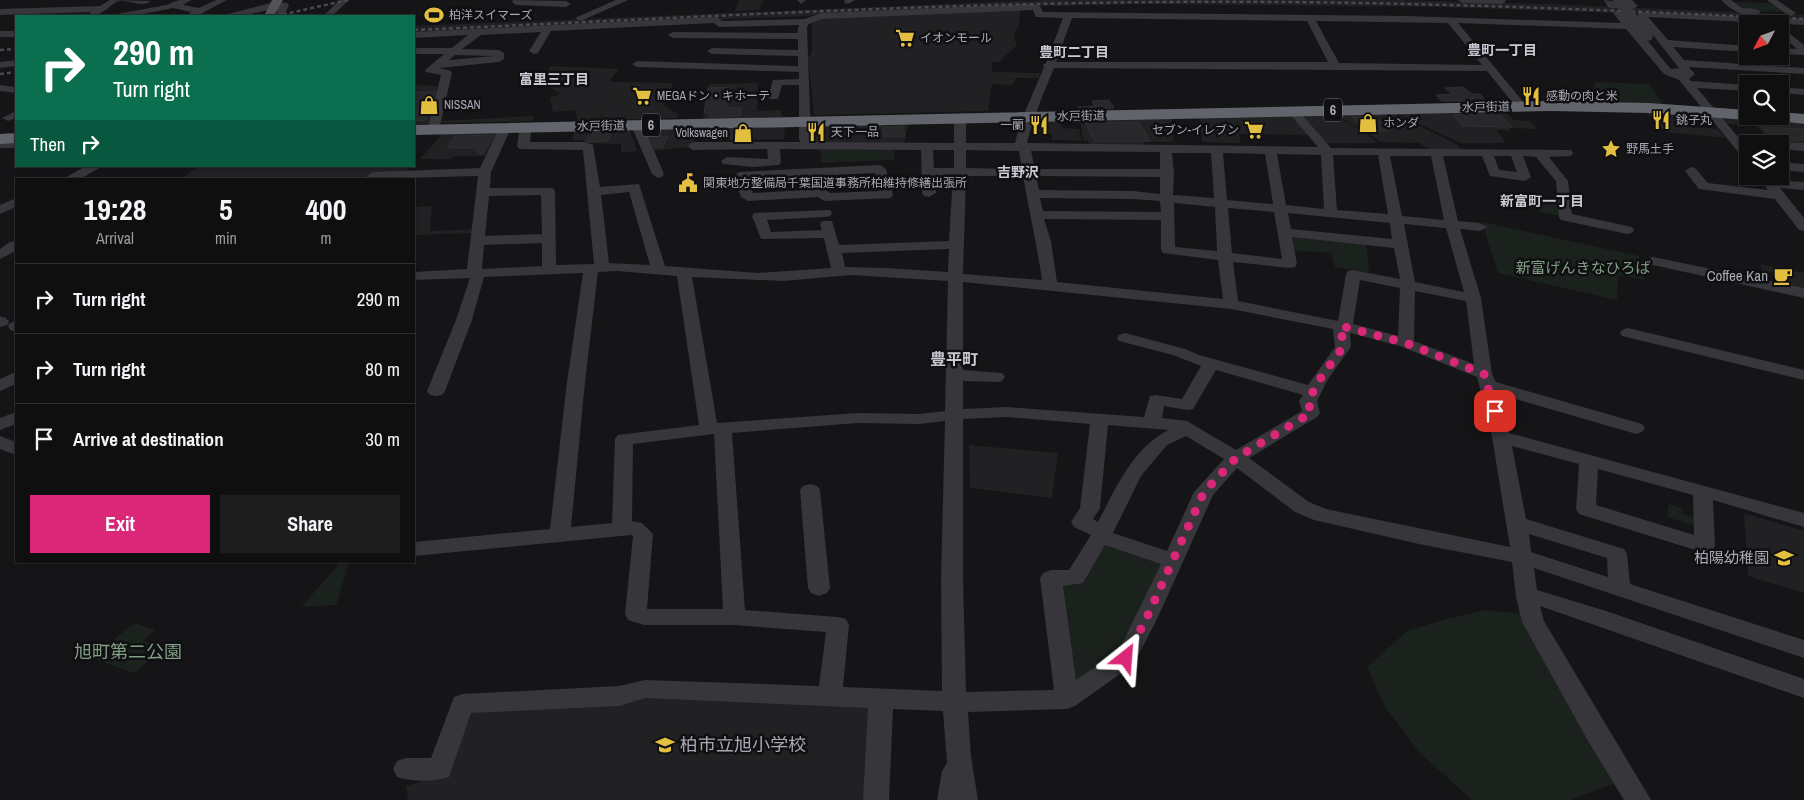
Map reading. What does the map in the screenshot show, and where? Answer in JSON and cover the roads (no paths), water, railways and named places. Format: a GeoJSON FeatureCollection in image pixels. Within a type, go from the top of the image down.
{"type":"FeatureCollection","features":[{"type":"Feature","properties":{"kind":"highway","name":"水戸街道"},"geometry":{"type":"LineString","coordinates":[[415,130],[1521,106],[1618,106],[1739,114]]}},
{"type":"Feature","properties":{"kind":"highway"},"geometry":{"type":"LineString","coordinates":[[1789,118],[1804,119]]}},
{"type":"Feature","properties":{"kind":"highway"},"geometry":{"type":"LineString","coordinates":[[0,139],[15,138]]}},
{"type":"Feature","properties":{"kind":"main road"},"geometry":{"type":"LineString","coordinates":[[270,15],[276,2]]}},
{"type":"Feature","properties":{"kind":"street"},"geometry":{"type":"LineString","coordinates":[[91,15],[116,0]]}},
{"type":"Feature","properties":{"kind":"street"},"geometry":{"type":"LineString","coordinates":[[123,0],[150,0],[200,11]]}},
{"type":"Feature","properties":{"kind":"street"},"geometry":{"type":"LineString","coordinates":[[0,12],[101,8],[150,0]]}},
{"type":"Feature","properties":{"kind":"street"},"geometry":{"type":"LineString","coordinates":[[125,15],[175,5],[187,0]]}},
{"type":"Feature","properties":{"kind":"street"},"geometry":{"type":"LineString","coordinates":[[192,15],[224,0]]}},
{"type":"Feature","properties":{"kind":"street"},"geometry":{"type":"LineString","coordinates":[[328,15],[345,0]]}},
{"type":"Feature","properties":{"kind":"street"},"geometry":{"type":"LineString","coordinates":[[580,18],[624,0]]}},
{"type":"Feature","properties":{"kind":"street"},"geometry":{"type":"LineString","coordinates":[[1462,0],[1502,1]]}},
{"type":"Feature","properties":{"kind":"street"},"geometry":{"type":"LineString","coordinates":[[1608,0],[1612,5],[1633,6],[1628,0]]}},
{"type":"Feature","properties":{"kind":"street"},"geometry":{"type":"LineString","coordinates":[[1618,0],[1664,43],[1681,63],[1690,74],[1685,81]]}},
{"type":"Feature","properties":{"kind":"street"},"geometry":{"type":"LineString","coordinates":[[1725,0],[1742,10],[1804,14]]}},
{"type":"Feature","properties":{"kind":"street"},"geometry":{"type":"LineString","coordinates":[[1771,0],[1792,13]]}},
{"type":"Feature","properties":{"kind":"street"},"geometry":{"type":"LineString","coordinates":[[238,15],[260,12],[276,2],[284,5],[280,15]]}},
{"type":"Feature","properties":{"kind":"street"},"geometry":{"type":"LineString","coordinates":[[516,2],[566,4]]}},
{"type":"Feature","properties":{"kind":"street"},"geometry":{"type":"LineString","coordinates":[[415,35],[717,20],[719,24],[810,20],[832,15],[1034,7],[1037,8],[1039,17],[1069,15],[1451,20],[1629,25],[1648,30],[1668,26]]}},
{"type":"Feature","properties":{"kind":"street"},"geometry":{"type":"LineString","coordinates":[[1618,13],[1668,72],[1685,81],[1739,87]]}},
{"type":"Feature","properties":{"kind":"street"},"geometry":{"type":"LineString","coordinates":[[1739,20],[1640,14],[1648,30],[1685,81],[1739,146]]}},
{"type":"Feature","properties":{"kind":"street"},"geometry":{"type":"LineString","coordinates":[[1050,286],[1044,241],[1037,215],[1025,149],[1022,147],[1021,141],[1028,117],[1069,15]]}},
{"type":"Feature","properties":{"kind":"street"},"geometry":{"type":"LineString","coordinates":[[1310,18],[1335,65]]}},
{"type":"Feature","properties":{"kind":"street"},"geometry":{"type":"LineString","coordinates":[[810,20],[802,27],[805,138],[817,158],[829,234],[839,272]]}},
{"type":"Feature","properties":{"kind":"street"},"geometry":{"type":"LineString","coordinates":[[1451,20],[1521,106]]}},
{"type":"Feature","properties":{"kind":"street"},"geometry":{"type":"LineString","coordinates":[[1789,22],[1804,22]]}},
{"type":"Feature","properties":{"kind":"street"},"geometry":{"type":"LineString","coordinates":[[534,51],[547,28]]}},
{"type":"Feature","properties":{"kind":"street"},"geometry":{"type":"LineString","coordinates":[[433,130],[447,73],[430,70],[478,32]]}},
{"type":"Feature","properties":{"kind":"street"},"geometry":{"type":"LineString","coordinates":[[1789,32],[1797,33]]}},
{"type":"Feature","properties":{"kind":"street"},"geometry":{"type":"LineString","coordinates":[[0,34],[15,34]]}},
{"type":"Feature","properties":{"kind":"street"},"geometry":{"type":"LineString","coordinates":[[673,35],[802,36]]}},
{"type":"Feature","properties":{"kind":"street"},"geometry":{"type":"LineString","coordinates":[[1789,38],[1804,51]]}},
{"type":"Feature","properties":{"kind":"street"},"geometry":{"type":"LineString","coordinates":[[1664,43],[1739,48]]}},
{"type":"Feature","properties":{"kind":"street"},"geometry":{"type":"LineString","coordinates":[[415,50],[499,53],[499,59],[437,64]]}},
{"type":"Feature","properties":{"kind":"street"},"geometry":{"type":"LineString","coordinates":[[712,51],[802,53]]}},
{"type":"Feature","properties":{"kind":"street"},"geometry":{"type":"LineString","coordinates":[[1789,51],[1804,51]]}},
{"type":"Feature","properties":{"kind":"street"},"geometry":{"type":"LineString","coordinates":[[0,58],[15,56]]}},
{"type":"Feature","properties":{"kind":"street"},"geometry":{"type":"LineString","coordinates":[[0,65],[15,63]]}},
{"type":"Feature","properties":{"kind":"street"},"geometry":{"type":"LineString","coordinates":[[1681,63],[1804,71]]}},
{"type":"Feature","properties":{"kind":"street"},"geometry":{"type":"LineString","coordinates":[[1048,65],[1335,65],[1489,68]]}},
{"type":"Feature","properties":{"kind":"street"},"geometry":{"type":"LineString","coordinates":[[638,68],[804,76]]}},
{"type":"Feature","properties":{"kind":"street"},"geometry":{"type":"LineString","coordinates":[[774,98],[777,82],[804,76]]}},
{"type":"Feature","properties":{"kind":"street"},"geometry":{"type":"LineString","coordinates":[[0,88],[15,90]]}},
{"type":"Feature","properties":{"kind":"street"},"geometry":{"type":"LineString","coordinates":[[1789,91],[1804,92]]}},
{"type":"Feature","properties":{"kind":"street"},"geometry":{"type":"LineString","coordinates":[[1293,111],[1327,151],[1331,214]]}},
{"type":"Feature","properties":{"kind":"street"},"geometry":{"type":"LineString","coordinates":[[960,118],[960,172],[955,278],[952,578],[958,756],[965,800]]}},
{"type":"Feature","properties":{"kind":"street"},"geometry":{"type":"LineString","coordinates":[[696,124],[697,139],[693,146],[773,145],[817,158],[880,169],[884,185],[824,193],[748,197],[739,176],[817,158],[927,145],[1383,152],[1567,152]]}},
{"type":"Feature","properties":{"kind":"street"},"geometry":{"type":"LineString","coordinates":[[637,125],[658,174]]}},
{"type":"Feature","properties":{"kind":"street"},"geometry":{"type":"LineString","coordinates":[[529,127],[525,133],[523,146],[585,146],[589,148],[594,192],[596,268],[576,382],[560,535]]}},
{"type":"Feature","properties":{"kind":"street"},"geometry":{"type":"LineString","coordinates":[[436,391],[464,320],[477,280],[477,276],[474,274],[485,172],[505,128]]}},
{"type":"Feature","properties":{"kind":"street"},"geometry":{"type":"LineString","coordinates":[[0,133],[15,133]]}},
{"type":"Feature","properties":{"kind":"street"},"geometry":{"type":"LineString","coordinates":[[1734,140],[1739,141]]}},
{"type":"Feature","properties":{"kind":"street"},"geometry":{"type":"LineString","coordinates":[[0,144],[15,144]]}},
{"type":"Feature","properties":{"kind":"street"},"geometry":{"type":"LineString","coordinates":[[727,161],[775,162],[773,145]]}},
{"type":"Feature","properties":{"kind":"street"},"geometry":{"type":"LineString","coordinates":[[927,145],[929,193]]}},
{"type":"Feature","properties":{"kind":"street"},"geometry":{"type":"LineString","coordinates":[[1789,145],[1804,147]]}},
{"type":"Feature","properties":{"kind":"street"},"geometry":{"type":"LineString","coordinates":[[1166,149],[1168,173],[1168,250],[1290,264],[1270,150]]}},
{"type":"Feature","properties":{"kind":"street"},"geometry":{"type":"LineString","coordinates":[[1218,150],[1225,256],[1231,304]]}},
{"type":"Feature","properties":{"kind":"street"},"geometry":{"type":"LineString","coordinates":[[1383,152],[1408,284],[1406,343]]}},
{"type":"Feature","properties":{"kind":"street"},"geometry":{"type":"LineString","coordinates":[[1436,152],[1452,224],[1473,298],[1486,379],[1501,438],[1517,523],[1533,622],[1597,734],[1638,800]]}},
{"type":"Feature","properties":{"kind":"street"},"geometry":{"type":"LineString","coordinates":[[1486,152],[1494,173],[1525,177],[1516,152]]}},
{"type":"Feature","properties":{"kind":"street"},"geometry":{"type":"LineString","coordinates":[[1540,152],[1562,181],[1566,217],[1627,230]]}},
{"type":"Feature","properties":{"kind":"street"},"geometry":{"type":"LineString","coordinates":[[71,178],[95,167]]}},
{"type":"Feature","properties":{"kind":"street"},"geometry":{"type":"LineString","coordinates":[[1789,167],[1804,168]]}},
{"type":"Feature","properties":{"kind":"street"},"geometry":{"type":"LineString","coordinates":[[1691,171],[1704,186],[1778,195]]}},
{"type":"Feature","properties":{"kind":"street"},"geometry":{"type":"LineString","coordinates":[[370,178],[373,176],[485,172]]}},
{"type":"Feature","properties":{"kind":"street"},"geometry":{"type":"LineString","coordinates":[[929,172],[1029,174],[1168,173]]}},
{"type":"Feature","properties":{"kind":"street"},"geometry":{"type":"LineString","coordinates":[[1789,183],[1804,186]]}},
{"type":"Feature","properties":{"kind":"street"},"geometry":{"type":"LineString","coordinates":[[1770,185],[1804,227]]}},
{"type":"Feature","properties":{"kind":"street"},"geometry":{"type":"LineString","coordinates":[[594,192],[634,187],[659,269]]}},
{"type":"Feature","properties":{"kind":"street"},"geometry":{"type":"LineString","coordinates":[[483,192],[548,191],[549,270]]}},
{"type":"Feature","properties":{"kind":"street"},"geometry":{"type":"LineString","coordinates":[[1034,194],[1133,195],[1480,226]]}},
{"type":"Feature","properties":{"kind":"street"},"geometry":{"type":"LineString","coordinates":[[0,210],[15,202]]}},
{"type":"Feature","properties":{"kind":"street"},"geometry":{"type":"LineString","coordinates":[[825,213],[759,216],[766,236],[829,234]]}},
{"type":"Feature","properties":{"kind":"street"},"geometry":{"type":"LineString","coordinates":[[1037,215],[1168,216]]}},
{"type":"Feature","properties":{"kind":"street"},"geometry":{"type":"LineString","coordinates":[[1283,232],[1400,244]]}},
{"type":"Feature","properties":{"kind":"street"},"geometry":{"type":"LineString","coordinates":[[478,241],[549,238]]}},
{"type":"Feature","properties":{"kind":"street"},"geometry":{"type":"LineString","coordinates":[[0,243],[15,245]]}},
{"type":"Feature","properties":{"kind":"street"},"geometry":{"type":"LineString","coordinates":[[0,255],[15,245]]}},
{"type":"Feature","properties":{"kind":"street"},"geometry":{"type":"LineString","coordinates":[[833,249],[956,245]]}},
{"type":"Feature","properties":{"kind":"street"},"geometry":{"type":"LineString","coordinates":[[1649,262],[1653,261],[1804,293]]}},
{"type":"Feature","properties":{"kind":"street"},"geometry":{"type":"LineString","coordinates":[[415,276],[596,268],[659,269],[684,273],[770,278],[839,272],[886,272],[1231,304],[1343,327],[1406,343],[1486,379],[1636,428]]}},
{"type":"Feature","properties":{"kind":"street"},"geometry":{"type":"LineString","coordinates":[[684,273],[716,429],[734,617]]}},
{"type":"Feature","properties":{"kind":"street"},"geometry":{"type":"LineString","coordinates":[[406,770],[440,769],[462,704],[620,696],[645,690],[987,702],[1067,699],[1126,658],[1147,617],[1204,492],[1236,458],[1311,413],[1308,401],[1343,347],[1343,327],[1352,274],[1473,298]]}},
{"type":"Feature","properties":{"kind":"street"},"geometry":{"type":"LineString","coordinates":[[1628,333],[1804,375]]}},
{"type":"Feature","properties":{"kind":"street"},"geometry":{"type":"LineString","coordinates":[[1125,338],[1313,392]]}},
{"type":"Feature","properties":{"kind":"street"},"geometry":{"type":"LineString","coordinates":[[1152,422],[1156,400],[1187,405],[1211,364]]}},
{"type":"Feature","properties":{"kind":"street"},"geometry":{"type":"LineString","coordinates":[[954,375],[996,377]]}},
{"type":"Feature","properties":{"kind":"street"},"geometry":{"type":"LineString","coordinates":[[0,386],[15,377]]}},
{"type":"Feature","properties":{"kind":"street"},"geometry":{"type":"LineString","coordinates":[[622,529],[624,439],[716,429],[858,418],[919,419],[1007,412],[1181,424],[1236,458],[1302,508],[1321,515],[1522,557],[1619,587],[1804,649]]}},
{"type":"Feature","properties":{"kind":"street"},"geometry":{"type":"LineString","coordinates":[[0,425],[15,418]]}},
{"type":"Feature","properties":{"kind":"street"},"geometry":{"type":"LineString","coordinates":[[1100,418],[1090,508],[1082,522],[1101,534],[1172,560]]}},
{"type":"Feature","properties":{"kind":"street"},"geometry":{"type":"LineString","coordinates":[[1067,699],[1051,578],[1075,578],[1133,474],[1161,441],[1187,428]]}},
{"type":"Feature","properties":{"kind":"street"},"geometry":{"type":"LineString","coordinates":[[1501,438],[1589,460],[1804,520]]}},
{"type":"Feature","properties":{"kind":"street"},"geometry":{"type":"LineString","coordinates":[[0,442],[15,449]]}},
{"type":"Feature","properties":{"kind":"street"},"geometry":{"type":"LineString","coordinates":[[1589,460],[1586,509],[1705,546],[1703,491]]}},
{"type":"Feature","properties":{"kind":"street"},"geometry":{"type":"LineString","coordinates":[[810,490],[819,588]]}},
{"type":"Feature","properties":{"kind":"street"},"geometry":{"type":"LineString","coordinates":[[1517,523],[1617,554],[1619,587]]}},
{"type":"Feature","properties":{"kind":"street"},"geometry":{"type":"LineString","coordinates":[[415,549],[635,528],[643,534],[636,614],[644,617],[734,617],[838,624],[830,696]]}},
{"type":"Feature","properties":{"kind":"street"},"geometry":{"type":"LineString","coordinates":[[1528,597],[1540,598],[1598,617],[1804,689]]}},
{"type":"Feature","properties":{"kind":"street"},"geometry":{"type":"LineString","coordinates":[[876,800],[881,698]]}},
{"type":"Feature","properties":{"kind":"street"},"geometry":{"type":"LineString","coordinates":[[950,800],[958,756]]}},
{"type":"Feature","properties":{"kind":"railway"},"geometry":{"type":"LineString","coordinates":[[280,15],[348,0]]}},
{"type":"Feature","properties":{"kind":"railway"},"geometry":{"type":"LineString","coordinates":[[415,30],[881,9],[1161,2],[1403,4],[1804,19]]}},
{"type":"Feature","properties":{"kind":"railway"},"geometry":{"type":"LineString","coordinates":[[0,50],[15,49]]}},
{"type":"Feature","properties":{"kind":"railway"},"geometry":{"type":"LineString","coordinates":[[0,74],[15,72]]}},
{"type":"Feature","properties":{"kind":"place","name":"柏洋スイマーズ"},"geometry":{"type":"Point","coordinates":[434,15]}},
{"type":"Feature","properties":{"kind":"place","name":"イオンモール"},"geometry":{"type":"Point","coordinates":[905,38]}},
{"type":"Feature","properties":{"kind":"place","name":"MEGAドン・キホーテ"},"geometry":{"type":"Point","coordinates":[642,96]}},
{"type":"Feature","properties":{"kind":"place","name":"感動の肉と米"},"geometry":{"type":"Point","coordinates":[1531,96]}},
{"type":"Feature","properties":{"kind":"place","name":"NISSAN"},"geometry":{"type":"Point","coordinates":[429,105]}},
{"type":"Feature","properties":{"kind":"place","name":"銚子丸"},"geometry":{"type":"Point","coordinates":[1661,120]}},
{"type":"Feature","properties":{"kind":"place","name":"ホンダ"},"geometry":{"type":"Point","coordinates":[1368,123]}},
{"type":"Feature","properties":{"kind":"place","name":"一蘭"},"geometry":{"type":"Point","coordinates":[1039,125]}},
{"type":"Feature","properties":{"kind":"place","name":"セブン-イレブン"},"geometry":{"type":"Point","coordinates":[1254,130]}},
{"type":"Feature","properties":{"kind":"place","name":"天下一品"},"geometry":{"type":"Point","coordinates":[816,132]}},
{"type":"Feature","properties":{"kind":"place","name":"Volkswagen"},"geometry":{"type":"Point","coordinates":[743,133]}},
{"type":"Feature","properties":{"kind":"place","name":"野馬土手"},"geometry":{"type":"Point","coordinates":[1611,149]}},
{"type":"Feature","properties":{"kind":"place","name":"関東地方整備局千葉国道事務所柏維持修繕出張所"},"geometry":{"type":"Point","coordinates":[688,183]}},
{"type":"Feature","properties":{"kind":"place","name":"Coffee Kan"},"geometry":{"type":"Point","coordinates":[1783,276]}},
{"type":"Feature","properties":{"kind":"place","name":"柏陽幼稚園"},"geometry":{"type":"Point","coordinates":[1784,558]}},
{"type":"Feature","properties":{"kind":"place","name":"柏市立旭小学校"},"geometry":{"type":"Point","coordinates":[665,745]}},
{"type":"Feature","properties":{"kind":"district","name":"豊町一丁目"},"geometry":{"type":"Point","coordinates":[1502,50]}},
{"type":"Feature","properties":{"kind":"district","name":"豊町二丁目"},"geometry":{"type":"Point","coordinates":[1074,52]}},
{"type":"Feature","properties":{"kind":"district","name":"富里三丁目"},"geometry":{"type":"Point","coordinates":[554,79]}},
{"type":"Feature","properties":{"kind":"district","name":"吉野沢"},"geometry":{"type":"Point","coordinates":[1018,172]}},
{"type":"Feature","properties":{"kind":"district","name":"新富町一丁目"},"geometry":{"type":"Point","coordinates":[1542,201]}},
{"type":"Feature","properties":{"kind":"district","name":"豊平町"},"geometry":{"type":"Point","coordinates":[954,359]}},
{"type":"Feature","properties":{"kind":"park label","name":"新富げんきなひろば"},"geometry":{"type":"Point","coordinates":[1583,268]}},
{"type":"Feature","properties":{"kind":"park label","name":"旭町第二公園"},"geometry":{"type":"Point","coordinates":[128,652]}}]}
